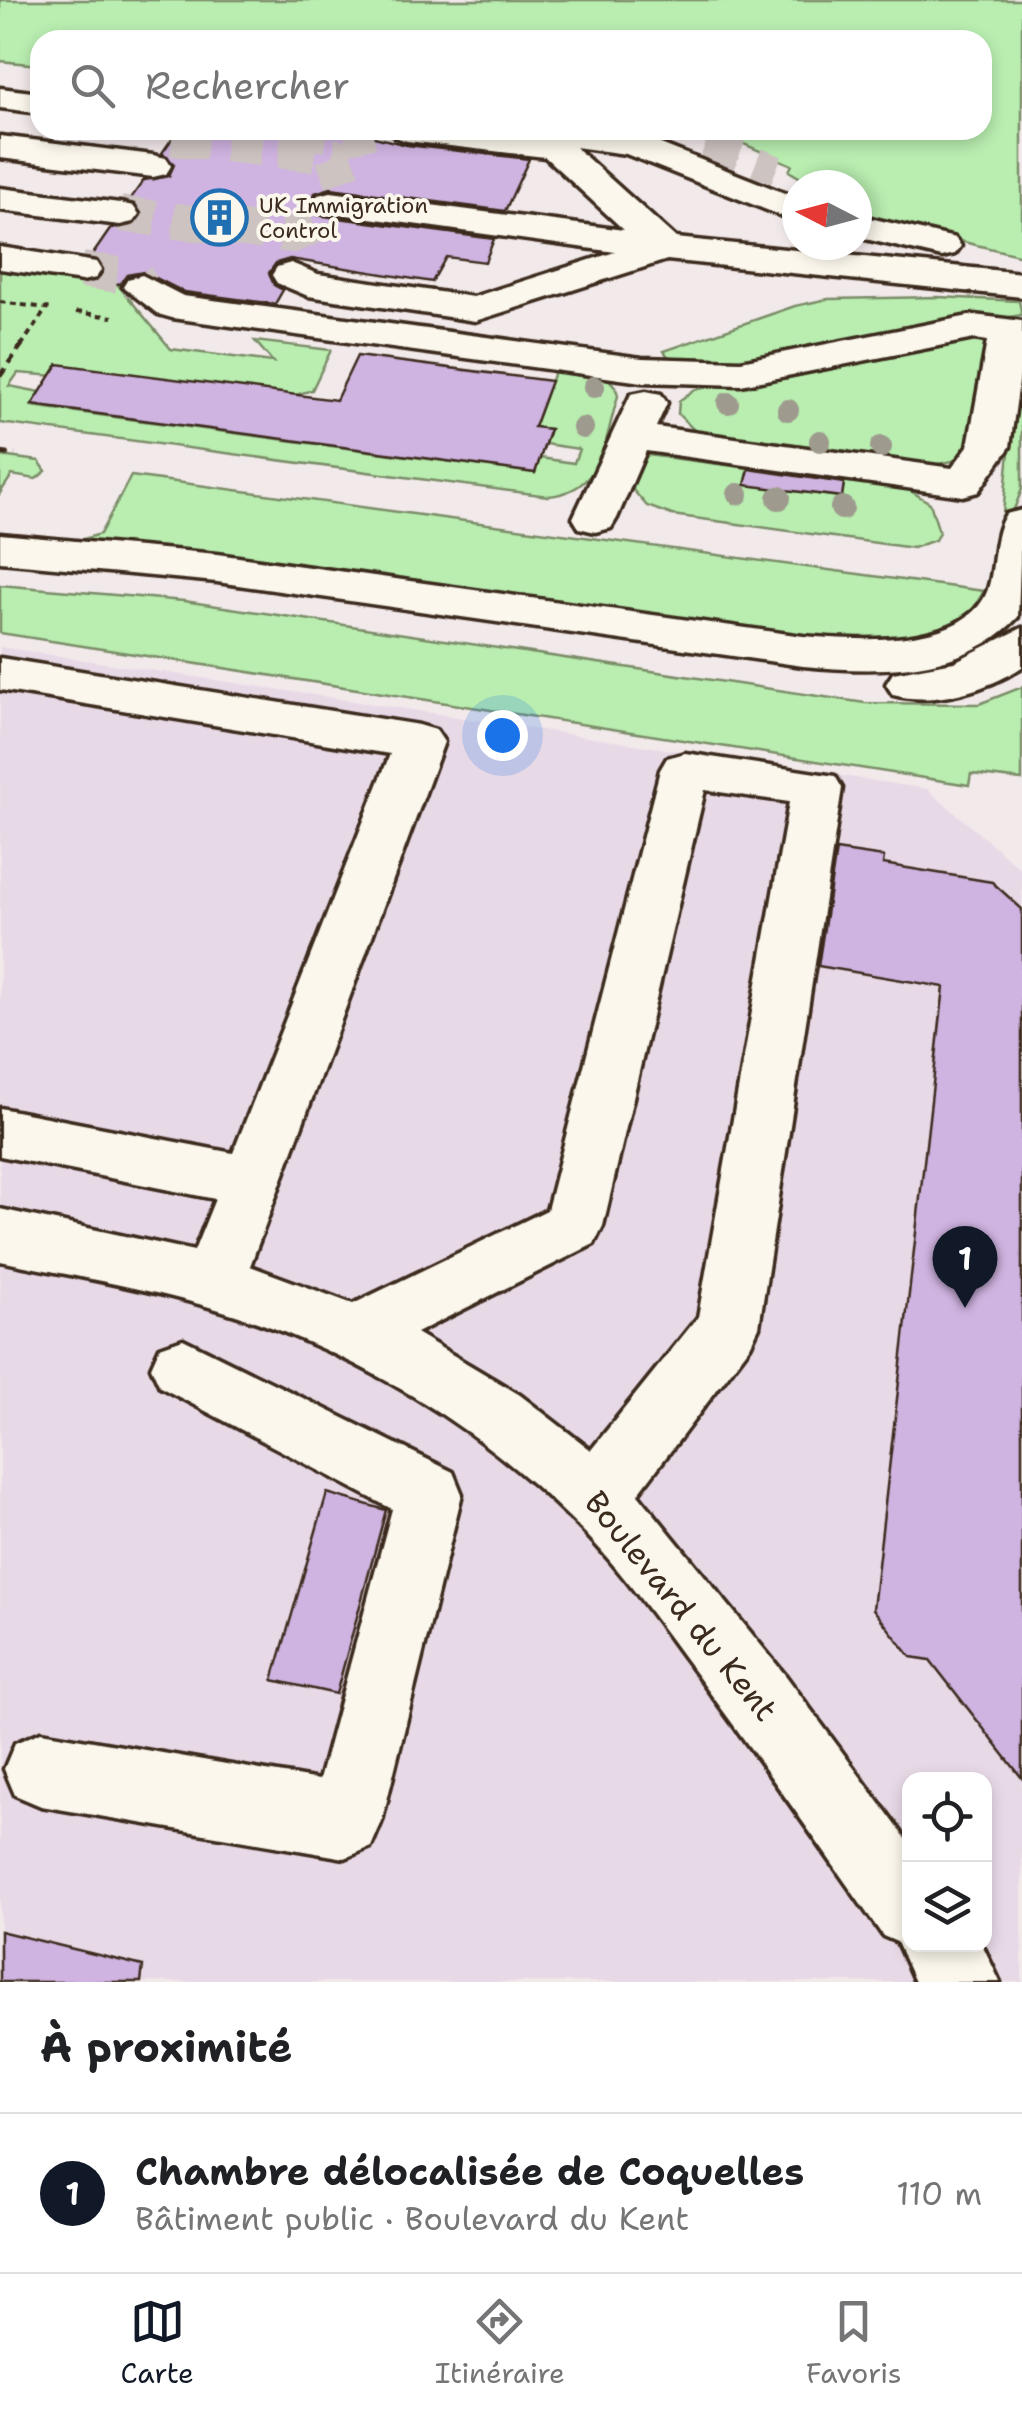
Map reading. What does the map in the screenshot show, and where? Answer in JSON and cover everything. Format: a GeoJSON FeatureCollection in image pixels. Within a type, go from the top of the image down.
{"type":"FeatureCollection","features":[{"type":"Feature","properties":{"kind":"street"},"geometry":{"type":"LineString","coordinates":[[0,71],[30,74]]}},
{"type":"Feature","properties":{"kind":"street"},"geometry":{"type":"LineString","coordinates":[[0,98],[30,101]]}},
{"type":"Feature","properties":{"kind":"street"},"geometry":{"type":"LineString","coordinates":[[0,119],[30,123]]}},
{"type":"Feature","properties":{"kind":"street"},"geometry":{"type":"LineString","coordinates":[[116,140],[156,162]]}},
{"type":"Feature","properties":{"kind":"street"},"geometry":{"type":"LineString","coordinates":[[490,140],[556,148],[664,248]]}},
{"type":"Feature","properties":{"kind":"street"},"geometry":{"type":"LineString","coordinates":[[604,140],[633,144],[782,204]]}},
{"type":"Feature","properties":{"kind":"street"},"geometry":{"type":"LineString","coordinates":[[687,140],[706,145]]}},
{"type":"Feature","properties":{"kind":"street"},"geometry":{"type":"LineString","coordinates":[[0,147],[156,162]]}},
{"type":"Feature","properties":{"kind":"street"},"geometry":{"type":"LineString","coordinates":[[0,164],[156,162]]}},
{"type":"Feature","properties":{"kind":"street"},"geometry":{"type":"LineString","coordinates":[[0,199],[112,226],[0,225]]}},
{"type":"Feature","properties":{"kind":"street"},"geometry":{"type":"LineString","coordinates":[[333,199],[664,248],[1022,284]]}},
{"type":"Feature","properties":{"kind":"street"},"geometry":{"type":"LineString","coordinates":[[872,231],[1022,264]]}},
{"type":"Feature","properties":{"kind":"street"},"geometry":{"type":"LineString","coordinates":[[872,236],[950,276]]}},
{"type":"Feature","properties":{"kind":"street"},"geometry":{"type":"LineString","coordinates":[[291,276],[308,284],[475,308],[664,248]]}},
{"type":"Feature","properties":{"kind":"street"},"geometry":{"type":"LineString","coordinates":[[0,258],[82,270]]}},
{"type":"Feature","properties":{"kind":"street"},"geometry":{"type":"LineString","coordinates":[[142,287],[153,298],[172,306],[642,370],[741,373],[974,326],[1022,335]]}},
{"type":"Feature","properties":{"kind":"street"},"geometry":{"type":"LineString","coordinates":[[630,436],[963,483],[988,447],[1004,345],[1022,335]]}},
{"type":"Feature","properties":{"kind":"street"},"geometry":{"type":"LineString","coordinates":[[595,518],[646,408],[642,370]]}},
{"type":"Feature","properties":{"kind":"street"},"geometry":{"type":"LineString","coordinates":[[0,548],[218,568],[802,651],[892,655],[937,646],[973,630],[1002,607],[1022,524]]}},
{"type":"Feature","properties":{"kind":"street"},"geometry":{"type":"LineString","coordinates":[[0,568],[166,581],[888,685],[937,682],[986,666],[1022,642]]}},
{"type":"Feature","properties":{"kind":"street"},"geometry":{"type":"LineString","coordinates":[[0,674],[419,742],[213,1282]]}},
{"type":"Feature","properties":{"kind":"street"},"geometry":{"type":"LineString","coordinates":[[355,1333],[573,1226],[685,770],[818,788],[728,1327],[595,1496]]}},
{"type":"Feature","properties":{"kind":"street"},"geometry":{"type":"LineString","coordinates":[[0,1132],[250,1181]]}},
{"type":"Feature","properties":{"kind":"street","name":"Boulevard du Kent"},"geometry":{"type":"LineString","coordinates":[[0,1236],[213,1282],[355,1333],[479,1405],[595,1496],[646,1554],[740,1674],[902,1898]]}},
{"type":"Feature","properties":{"kind":"street"},"geometry":{"type":"LineString","coordinates":[[41,1769],[345,1820],[429,1494],[183,1367]]}},
{"type":"Feature","properties":{"kind":"street"},"geometry":{"type":"LineString","coordinates":[[940,1952],[961,1982]]}},
{"type":"Feature","properties":{"kind":"path"},"geometry":{"type":"LineString","coordinates":[[0,376],[47,308]]}},
{"type":"Feature","properties":{"kind":"path"},"geometry":{"type":"LineString","coordinates":[[0,452],[15,455]]}},
{"type":"Feature","properties":{"kind":"shaded area"},"geometry":{"type":"Polygon","coordinates":[[[0,647],[927,789],[1022,870],[1022,1982],[0,1982],[0,647]]]}},
{"type":"Feature","properties":{"kind":"green space"},"geometry":{"type":"Polygon","coordinates":[[[0,0],[1022,0],[1022,256],[905,228],[872,216],[872,170],[790,170],[792,165],[735,140],[992,140],[992,30],[30,30],[30,64],[0,61],[0,0]]]}},
{"type":"Feature","properties":{"kind":"green space"},"geometry":{"type":"Polygon","coordinates":[[[0,268],[117,284],[171,349],[273,362],[255,341],[331,350],[312,390],[296,395],[18,373],[9,386],[40,392],[32,406],[534,473],[540,458],[574,463],[579,449],[545,444],[550,429],[534,427],[555,369],[602,376],[615,387],[618,396],[599,461],[591,474],[581,485],[548,496],[0,423],[0,268]]]}},
{"type":"Feature","properties":{"kind":"green space"},"geometry":{"type":"Polygon","coordinates":[[[939,297],[1019,301],[1022,315],[730,363],[670,359],[664,351],[795,306],[828,299],[939,297]]]}},
{"type":"Feature","properties":{"kind":"green space"},"geometry":{"type":"Polygon","coordinates":[[[989,337],[975,451],[945,463],[898,464],[849,457],[849,451],[699,435],[678,414],[679,401],[694,390],[789,378],[989,337]]]}},
{"type":"Feature","properties":{"kind":"green space"},"geometry":{"type":"Polygon","coordinates":[[[1022,363],[1022,489],[1000,545],[1017,369],[1022,363]]]}},
{"type":"Feature","properties":{"kind":"green space"},"geometry":{"type":"Polygon","coordinates":[[[647,455],[750,468],[747,485],[841,497],[845,480],[904,487],[930,503],[939,532],[935,540],[913,548],[672,515],[647,506],[633,490],[638,461],[647,455]]]}},
{"type":"Feature","properties":{"kind":"green space"},"geometry":{"type":"Polygon","coordinates":[[[0,456],[39,461],[46,471],[36,479],[12,475],[0,493],[0,456]]]}},
{"type":"Feature","properties":{"kind":"green space"},"geometry":{"type":"Polygon","coordinates":[[[131,476],[984,591],[973,609],[951,624],[886,642],[743,633],[77,541],[100,534],[131,476]]]}},
{"type":"Feature","properties":{"kind":"green space"},"geometry":{"type":"Polygon","coordinates":[[[0,585],[184,601],[865,703],[979,704],[1022,687],[1022,780],[971,774],[969,785],[0,633],[0,585]]]}},
{"type":"Feature","properties":{"kind":"building","name":"UK Immigration Control"},"geometry":{"type":"Polygon","coordinates":[[[171,140],[386,140],[529,159],[505,211],[331,188],[315,193],[310,205],[317,215],[494,239],[485,262],[446,257],[432,282],[290,259],[276,263],[269,273],[274,285],[283,290],[275,304],[184,292],[144,272],[127,275],[120,284],[97,281],[104,268],[91,257],[111,228],[134,226],[142,216],[136,204],[129,201],[144,180],[169,176],[174,164],[162,153],[171,140]]]}},
{"type":"Feature","properties":{"kind":"building"},"geometry":{"type":"Polygon","coordinates":[[[357,356],[551,381],[534,427],[550,429],[535,473],[32,405],[58,364],[336,400],[357,356]]]}},
{"type":"Feature","properties":{"kind":"building"},"geometry":{"type":"Polygon","coordinates":[[[749,469],[844,483],[842,497],[745,485],[749,469]]]}},
{"type":"Feature","properties":{"kind":"building"},"geometry":{"type":"Polygon","coordinates":[[[836,850],[884,857],[883,864],[992,882],[1022,909],[1022,1778],[930,1660],[911,1657],[873,1609],[944,987],[818,966],[836,850]]]}},
{"type":"Feature","properties":{"kind":"building"},"geometry":{"type":"Polygon","coordinates":[[[327,1493],[386,1510],[336,1694],[273,1680],[327,1493]]]}},
{"type":"Feature","properties":{"kind":"building"},"geometry":{"type":"Polygon","coordinates":[[[0,1931],[143,1966],[141,1982],[0,1982],[0,1931]]]}},
{"type":"Feature","properties":{"kind":"tunnel"},"geometry":{"type":"LineString","coordinates":[[190,140],[333,156],[343,181]]}},
{"type":"Feature","properties":{"kind":"tunnel"},"geometry":{"type":"LineString","coordinates":[[705,145],[775,173]]}},
{"type":"Feature","properties":{"kind":"tunnel"},"geometry":{"type":"LineString","coordinates":[[120,214],[292,235],[321,223]]}},
{"type":"Feature","properties":{"kind":"tunnel"},"geometry":{"type":"LineString","coordinates":[[82,270],[135,277],[142,287]]}},
{"type":"Feature","properties":{"kind":"place","name":"UK Immigration Control"},"geometry":{"type":"Point","coordinates":[220,218]}},
{"type":"Feature","properties":{"kind":"place","name":"Chambre délocalisée de Coquelles"},"geometry":{"type":"Point","coordinates":[965,1308]}}]}
